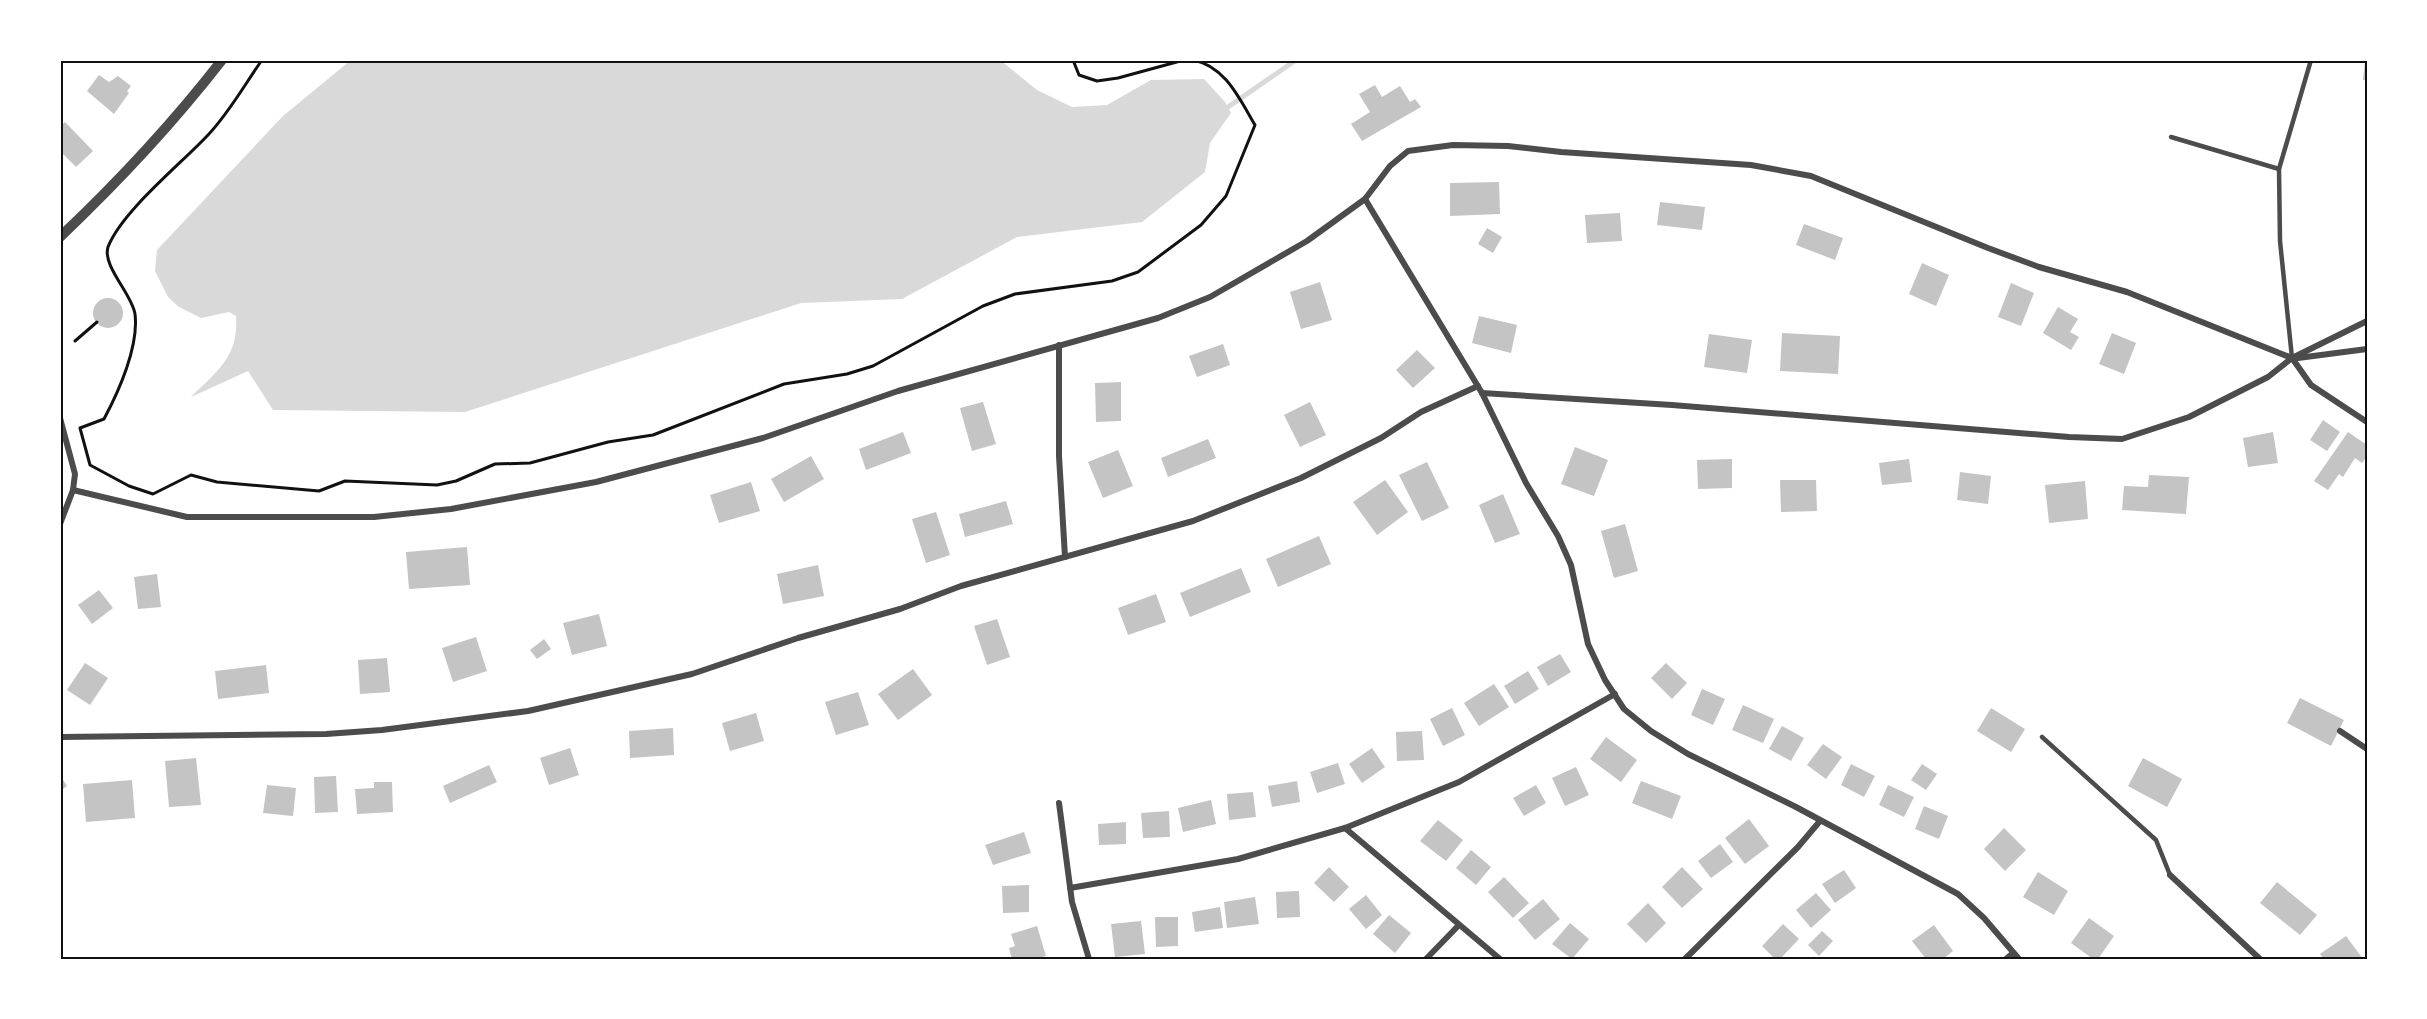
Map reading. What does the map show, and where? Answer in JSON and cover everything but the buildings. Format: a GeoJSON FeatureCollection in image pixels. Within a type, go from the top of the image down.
{"type":"FeatureCollection","features":[{"type":"Feature","properties":{"kind":"street"},"geometry":{"type":"LineString","coordinates":[[60,237],[95,204],[167,127],[222,60]]}},
{"type":"Feature","properties":{"kind":"street"},"geometry":{"type":"LineString","coordinates":[[73,490],[186,517],[374,517],[451,509],[596,482],[763,438],[898,391],[1158,318],[1210,297],[1307,242],[1365,199],[1390,166],[1408,152],[1453,145],[1508,146],[1561,152],[1751,165],[1811,176],[1988,248],[2039,267],[2127,292],[2292,358],[2367,349]]}},
{"type":"Feature","properties":{"kind":"street"},"geometry":{"type":"LineString","coordinates":[[1365,199],[1482,393],[1526,483],[1562,545],[1571,565],[1588,644],[1624,709],[1651,731],[1688,754],[1925,874],[1958,894],[1984,918],[2019,959]]}},
{"type":"Feature","properties":{"kind":"street"},"geometry":{"type":"LineString","coordinates":[[1482,393],[1672,405],[2069,437],[2122,439],[2190,417],[2268,377],[2292,358],[2367,321]]}},
{"type":"Feature","properties":{"kind":"street"},"geometry":{"type":"LineString","coordinates":[[1059,345],[1059,456],[1065,557]]}},
{"type":"Feature","properties":{"kind":"street"},"geometry":{"type":"LineString","coordinates":[[2292,358],[2311,385],[2367,422]]}},
{"type":"Feature","properties":{"kind":"street"},"geometry":{"type":"LineString","coordinates":[[60,737],[326,734],[382,730],[528,711],[692,674],[798,638],[900,609],[962,586],[1183,524],[1256,498],[1381,438],[1421,412],[1478,386]]}},
{"type":"Feature","properties":{"kind":"street"},"geometry":{"type":"LineString","coordinates":[[60,418],[75,474],[73,490],[60,524]]}},
{"type":"Feature","properties":{"kind":"street"},"geometry":{"type":"LineString","coordinates":[[1070,888],[1238,859],[1345,828],[1459,782],[1615,694]]}},
{"type":"Feature","properties":{"kind":"street"},"geometry":{"type":"LineString","coordinates":[[2340,731],[2367,749]]}},
{"type":"Feature","properties":{"kind":"street"},"geometry":{"type":"LineString","coordinates":[[1059,803],[1070,888],[1089,959]]}},
{"type":"Feature","properties":{"kind":"street"},"geometry":{"type":"LineString","coordinates":[[1685,959],[1798,848],[1820,821]]}},
{"type":"Feature","properties":{"kind":"street"},"geometry":{"type":"LineString","coordinates":[[1345,828],[1458,926],[1500,959]]}},
{"type":"Feature","properties":{"kind":"street"},"geometry":{"type":"LineString","coordinates":[[2170,876],[2260,959]]}},
{"type":"Feature","properties":{"kind":"street"},"geometry":{"type":"LineString","coordinates":[[1426,959],[1458,926]]}},
{"type":"Feature","properties":{"kind":"street"},"geometry":{"type":"LineString","coordinates":[[2006,959],[2013,953]]}},
{"type":"Feature","properties":{"kind":"lane"},"geometry":{"type":"LineString","coordinates":[[2292,358],[2280,241],[2279,169],[2311,60]]}},
{"type":"Feature","properties":{"kind":"lane"},"geometry":{"type":"LineString","coordinates":[[2172,137],[2279,169]]}},
{"type":"Feature","properties":{"kind":"lane"},"geometry":{"type":"LineString","coordinates":[[2042,737],[2156,840],[2170,876]]}},
{"type":"Feature","properties":{"kind":"path"},"geometry":{"type":"LineString","coordinates":[[262,60],[209,134],[176,165],[118,229],[107,249],[109,262],[135,313],[134,331],[127,368],[104,419],[80,428],[90,465],[129,486],[153,494],[191,475],[218,482],[319,491],[345,481],[437,485],[456,481],[495,464],[530,463],[608,442],[653,435],[784,384],[847,374],[873,366],[983,306],[1015,294],[1112,281],[1138,272],[1201,225],[1226,196],[1255,125],[1224,76],[1208,63],[1193,60]]}},
{"type":"Feature","properties":{"kind":"path"},"geometry":{"type":"LineString","coordinates":[[1073,60],[1079,75],[1097,81],[1118,78],[1184,60]]}},
{"type":"Feature","properties":{"kind":"path"},"geometry":{"type":"LineString","coordinates":[[75,341],[97,322]]}},
{"type":"Feature","properties":{"kind":"shaded area"},"geometry":{"type":"Polygon","coordinates":[[[351,60],[1000,60],[1037,90],[1072,107],[1107,105],[1151,80],[1204,79],[1225,102],[1231,113],[1210,143],[1205,172],[1142,222],[1017,237],[902,299],[801,303],[465,412],[273,410],[248,371],[191,397],[217,371],[230,353],[236,330],[236,316],[229,312],[201,318],[179,307],[168,297],[155,271],[157,250],[283,116],[351,60]]]}},
{"type":"Feature","properties":{"kind":"waterway"},"geometry":{"type":"LineString","coordinates":[[1228,107],[1296,60]]}}]}
